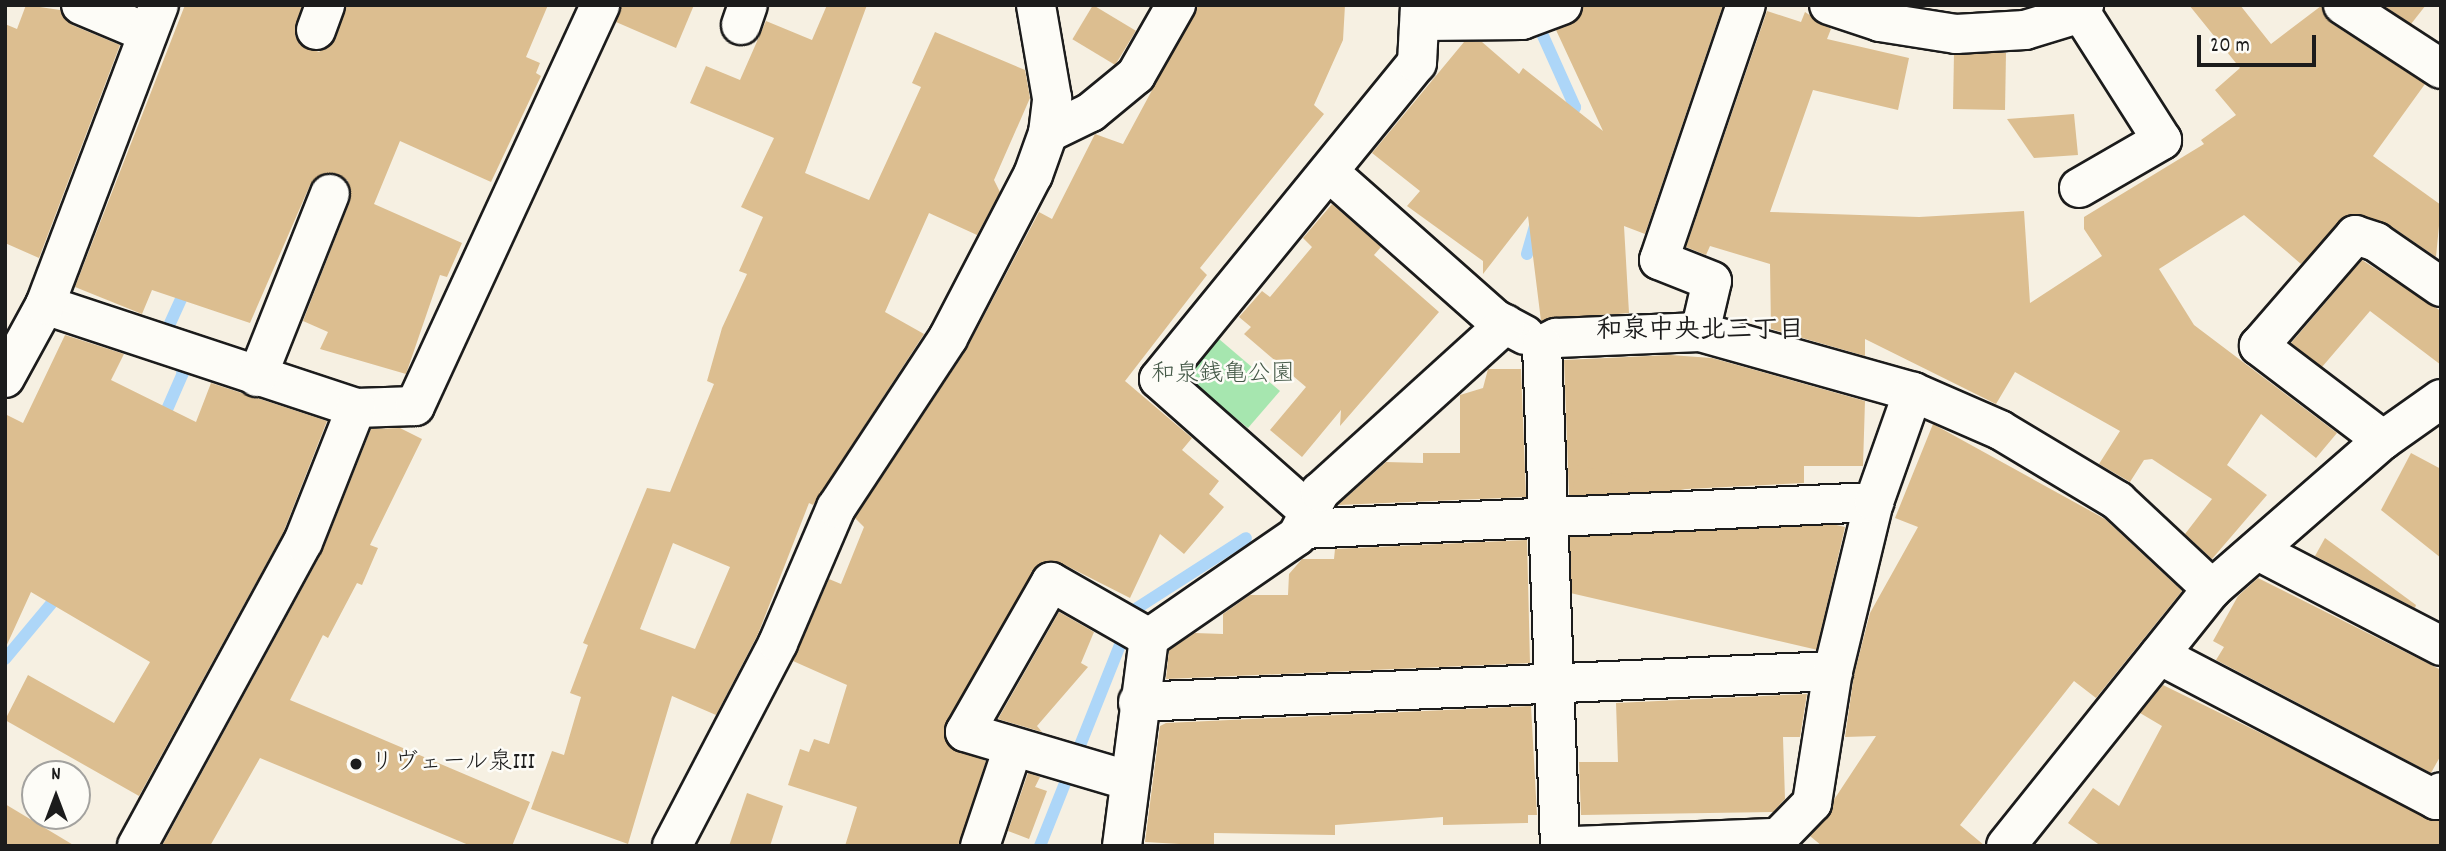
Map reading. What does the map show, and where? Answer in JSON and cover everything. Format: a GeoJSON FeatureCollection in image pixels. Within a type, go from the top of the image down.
{"type":"FeatureCollection","features":[{"type":"Feature","properties":{"kind":"street"},"geometry":{"type":"LineString","coordinates":[[5,378],[45,305],[152,19],[81,5]]}},
{"type":"Feature","properties":{"kind":"street"},"geometry":{"type":"LineString","coordinates":[[45,305],[356,408],[415,406],[600,5]]}},
{"type":"Feature","properties":{"kind":"street"},"geometry":{"type":"LineString","coordinates":[[672,846],[778,643],[836,508],[948,338],[1048,133],[1051,70],[1036,5]]}},
{"type":"Feature","properties":{"kind":"street"},"geometry":{"type":"LineString","coordinates":[[1048,133],[1091,112],[1136,75],[1176,5]]}},
{"type":"Feature","properties":{"kind":"street"},"geometry":{"type":"LineString","coordinates":[[1700,332],[1712,281],[1659,260],[1746,5]]}},
{"type":"Feature","properties":{"kind":"street"},"geometry":{"type":"LineString","coordinates":[[1829,5],[1880,22],[1956,34],[2025,30],[2082,9],[2162,140],[2079,188]]}},
{"type":"Feature","properties":{"kind":"street"},"geometry":{"type":"LineString","coordinates":[[2343,5],[2441,69]]}},
{"type":"Feature","properties":{"kind":"street"},"geometry":{"type":"LineString","coordinates":[[1544,12],[1421,13],[1417,63],[1330,173],[1159,379],[1270,476],[1305,515],[1548,517],[1874,502]]}},
{"type":"Feature","properties":{"kind":"street"},"geometry":{"type":"LineString","coordinates":[[1330,173],[1489,312],[1542,345]]}},
{"type":"Feature","properties":{"kind":"street"},"geometry":{"type":"LineString","coordinates":[[257,377],[330,194]]}},
{"type":"Feature","properties":{"kind":"street"},"geometry":{"type":"LineString","coordinates":[[2383,440],[2259,346],[2355,235],[2376,242],[2441,287]]}},
{"type":"Feature","properties":{"kind":"street"},"geometry":{"type":"LineString","coordinates":[[1131,627],[1305,515],[1320,492],[1489,312]]}},
{"type":"Feature","properties":{"kind":"street"},"geometry":{"type":"LineString","coordinates":[[1542,345],[1556,338],[1700,332],[1913,392],[2000,430],[2118,501],[2212,589]]}},
{"type":"Feature","properties":{"kind":"street"},"geometry":{"type":"LineString","coordinates":[[1542,345],[1560,846]]}},
{"type":"Feature","properties":{"kind":"street"},"geometry":{"type":"LineString","coordinates":[[1575,846],[1777,838],[1812,803],[1833,671],[1874,502],[1913,392]]}},
{"type":"Feature","properties":{"kind":"street"},"geometry":{"type":"LineString","coordinates":[[2020,841],[2159,655],[2212,589],[2260,552],[2383,440],[2441,398]]}},
{"type":"Feature","properties":{"kind":"street"},"geometry":{"type":"LineString","coordinates":[[137,846],[303,542],[356,408]]}},
{"type":"Feature","properties":{"kind":"street"},"geometry":{"type":"LineString","coordinates":[[2260,552],[2441,646]]}},
{"type":"Feature","properties":{"kind":"street"},"geometry":{"type":"LineString","coordinates":[[1110,776],[1012,751],[965,732],[1051,582],[1131,627]]}},
{"type":"Feature","properties":{"kind":"street"},"geometry":{"type":"LineString","coordinates":[[1122,846],[1110,776],[1138,702],[1131,627]]}},
{"type":"Feature","properties":{"kind":"street"},"geometry":{"type":"LineString","coordinates":[[2159,655],[2436,800],[2441,792]]}},
{"type":"Feature","properties":{"kind":"street"},"geometry":{"type":"LineString","coordinates":[[1138,702],[1833,671]]}},
{"type":"Feature","properties":{"kind":"street"},"geometry":{"type":"LineString","coordinates":[[980,846],[1012,751]]}},
{"type":"Feature","properties":{"kind":"green space","name":"和泉銭亀公園"},"geometry":{"type":"Polygon","coordinates":[[[1219,339],[1280,391],[1248,428],[1193,384],[1192,367],[1219,339]]]}},
{"type":"Feature","properties":{"kind":"building"},"geometry":{"type":"Polygon","coordinates":[[[26,5],[60,10],[72,25],[120,45],[39,258],[5,243],[5,24],[17,29],[26,5]]]}},
{"type":"Feature","properties":{"kind":"building"},"geometry":{"type":"Polygon","coordinates":[[[185,5],[302,5],[295,35],[300,45],[319,52],[336,38],[346,5],[548,5],[526,57],[540,63],[536,73],[541,76],[491,182],[400,141],[374,204],[462,243],[447,277],[440,275],[406,374],[320,349],[328,332],[303,321],[350,201],[348,181],[337,174],[326,173],[310,185],[250,323],[152,290],[142,314],[75,287],[185,5]]]}},
{"type":"Feature","properties":{"kind":"building"},"geometry":{"type":"Polygon","coordinates":[[[621,5],[694,5],[676,48],[616,22],[621,5]]]}},
{"type":"Feature","properties":{"kind":"building"},"geometry":{"type":"Polygon","coordinates":[[[827,5],[867,5],[805,173],[869,200],[921,87],[912,83],[935,32],[1025,70],[1030,98],[994,180],[1000,192],[977,235],[929,213],[885,312],[924,334],[813,505],[809,503],[758,634],[716,715],[672,696],[628,844],[531,809],[552,751],[564,755],[581,697],[570,693],[588,645],[583,643],[647,488],[670,492],[714,384],[707,381],[722,328],[747,274],[739,271],[763,217],[741,207],[774,138],[690,103],[706,66],[740,80],[766,21],[812,40],[827,5]],[[673,543],[640,629],[695,649],[730,567],[673,543]]]}},
{"type":"Feature","properties":{"kind":"building"},"geometry":{"type":"Polygon","coordinates":[[[1093,5],[1136,31],[1115,65],[1072,39],[1093,5]]]}},
{"type":"Feature","properties":{"kind":"building"},"geometry":{"type":"Polygon","coordinates":[[[1198,5],[1345,5],[1343,40],[1314,105],[1324,114],[1200,268],[1207,275],[1125,381],[1192,438],[1182,450],[1219,481],[1209,494],[1224,507],[1184,554],[1160,534],[1130,598],[1061,563],[1039,564],[946,722],[949,746],[986,761],[958,846],[845,846],[857,807],[788,785],[800,749],[809,752],[814,739],[829,744],[847,685],[793,661],[829,579],[841,584],[864,527],[855,518],[966,350],[1039,212],[1052,219],[1095,134],[1123,144],[1198,5]]]}},
{"type":"Feature","properties":{"kind":"building"},"geometry":{"type":"Polygon","coordinates":[[[1583,5],[1723,5],[1645,234],[1624,226],[1629,313],[1541,321],[1528,216],[1483,274],[1483,261],[1407,206],[1420,191],[1372,153],[1464,42],[1482,42],[1519,74],[1523,68],[1603,131],[1556,30],[1578,19],[1583,5]]]}},
{"type":"Feature","properties":{"kind":"building"},"geometry":{"type":"Polygon","coordinates":[[[2189,5],[2240,5],[2271,44],[2321,6],[2331,23],[2425,84],[2373,156],[2441,205],[2436,257],[2388,224],[2350,214],[2301,264],[2244,215],[2159,269],[2194,325],[2337,433],[2316,458],[2261,414],[2227,465],[2267,495],[2212,559],[2185,534],[2212,499],[2152,459],[2144,460],[2130,482],[2099,464],[2120,431],[2015,372],[1996,404],[1865,339],[1865,356],[1771,329],[1770,264],[1710,246],[1706,255],[1686,247],[1767,11],[1801,22],[1805,12],[1831,29],[1827,39],[1909,58],[1898,110],[1813,90],[1770,212],[1919,217],[2024,211],[2030,303],[2102,256],[2084,229],[2084,217],[2204,144],[2201,140],[2236,115],[2215,90],[2240,68],[2189,5]]]}},
{"type":"Feature","properties":{"kind":"building"},"geometry":{"type":"Polygon","coordinates":[[[2383,5],[2426,5],[2411,24],[2383,5]]]}},
{"type":"Feature","properties":{"kind":"building"},"geometry":{"type":"Polygon","coordinates":[[[1954,52],[2006,53],[2005,110],[1953,109],[1954,52]]]}},
{"type":"Feature","properties":{"kind":"building"},"geometry":{"type":"Polygon","coordinates":[[[2074,114],[2078,155],[2034,158],[2007,119],[2074,114]]]}},
{"type":"Feature","properties":{"kind":"building"},"geometry":{"type":"Polygon","coordinates":[[[1332,204],[1381,247],[1374,255],[1439,312],[1340,426],[1341,410],[1302,457],[1270,430],[1306,387],[1244,334],[1251,327],[1239,317],[1262,291],[1270,297],[1312,247],[1303,238],[1332,204]]]}},
{"type":"Feature","properties":{"kind":"building"},"geometry":{"type":"Polygon","coordinates":[[[2362,260],[2441,311],[2441,365],[2370,311],[2322,367],[2291,343],[2362,260]]]}},
{"type":"Feature","properties":{"kind":"building"},"geometry":{"type":"Polygon","coordinates":[[[65,335],[124,354],[111,380],[196,422],[211,383],[327,421],[283,533],[139,796],[91,769],[91,760],[76,760],[5,720],[28,675],[114,723],[150,662],[31,592],[5,649],[5,414],[23,423],[65,335]]]}},
{"type":"Feature","properties":{"kind":"building"},"geometry":{"type":"Polygon","coordinates":[[[1670,355],[1712,358],[1865,401],[1863,466],[1804,466],[1804,483],[1569,495],[1564,360],[1670,355]]]}},
{"type":"Feature","properties":{"kind":"building"},"geometry":{"type":"Polygon","coordinates":[[[1488,369],[1521,369],[1526,497],[1338,505],[1386,462],[1423,463],[1423,453],[1460,453],[1460,395],[1483,388],[1488,369]]]}},
{"type":"Feature","properties":{"kind":"building"},"geometry":{"type":"Polygon","coordinates":[[[1933,424],[2105,519],[2182,591],[2096,698],[2074,681],[1960,825],[1985,846],[1822,846],[1810,836],[1876,736],[1845,737],[1854,675],[1870,613],[1918,527],[1895,518],[1933,424]]]}},
{"type":"Feature","properties":{"kind":"building"},"geometry":{"type":"Polygon","coordinates":[[[400,428],[422,439],[370,545],[378,548],[362,585],[357,583],[328,638],[323,635],[290,700],[530,802],[512,846],[471,846],[260,758],[210,846],[162,846],[322,552],[371,429],[400,428]]]}},
{"type":"Feature","properties":{"kind":"building"},"geometry":{"type":"Polygon","coordinates":[[[2411,453],[2441,469],[2441,558],[2381,510],[2411,453]]]}},
{"type":"Feature","properties":{"kind":"building"},"geometry":{"type":"Polygon","coordinates":[[[1578,465],[1845,527],[1817,650],[1550,588],[1578,465]]]}},
{"type":"Feature","properties":{"kind":"building"},"geometry":{"type":"Polygon","coordinates":[[[2325,538],[2416,605],[2415,608],[2315,556],[2325,538]]]}},
{"type":"Feature","properties":{"kind":"building"},"geometry":{"type":"Polygon","coordinates":[[[1527,540],[1530,663],[1166,679],[1169,650],[1195,633],[1223,634],[1223,614],[1250,595],[1288,595],[1289,574],[1302,559],[1334,559],[1335,549],[1527,540]]]}},
{"type":"Feature","properties":{"kind":"building"},"geometry":{"type":"Polygon","coordinates":[[[2258,578],[2441,670],[2441,755],[2431,773],[2216,660],[2224,647],[2213,641],[2238,596],[2258,578]]]}},
{"type":"Feature","properties":{"kind":"building"},"geometry":{"type":"Polygon","coordinates":[[[1059,612],[1094,632],[1081,663],[1088,667],[1037,726],[1042,732],[998,719],[1059,612]]]}},
{"type":"Feature","properties":{"kind":"building"},"geometry":{"type":"Polygon","coordinates":[[[2163,685],[2441,822],[2441,846],[2101,846],[2068,823],[2093,788],[2119,806],[2162,726],[2140,713],[2163,685]]]}},
{"type":"Feature","properties":{"kind":"building"},"geometry":{"type":"Polygon","coordinates":[[[1807,694],[1800,737],[1783,737],[1785,799],[1773,812],[1581,815],[1579,762],[1618,762],[1616,703],[1807,694]]]}},
{"type":"Feature","properties":{"kind":"building"},"geometry":{"type":"Polygon","coordinates":[[[1531,706],[1537,815],[1528,815],[1528,823],[1443,825],[1443,817],[1335,825],[1335,835],[1214,833],[1214,846],[1145,842],[1160,726],[1166,723],[1531,706]]]}},
{"type":"Feature","properties":{"kind":"building"},"geometry":{"type":"Polygon","coordinates":[[[1028,773],[1040,777],[1035,787],[1047,791],[1029,839],[1008,831],[1028,773]]]}},
{"type":"Feature","properties":{"kind":"building"},"geometry":{"type":"Polygon","coordinates":[[[747,793],[783,806],[770,846],[729,846],[747,793]]]}},
{"type":"Feature","properties":{"kind":"building"},"geometry":{"type":"Polygon","coordinates":[[[5,804],[21,814],[21,830],[48,830],[75,846],[5,846],[5,804]]]}},
{"type":"Feature","properties":{"kind":"waterway"},"geometry":{"type":"LineString","coordinates":[[1535,18],[1575,107],[1567,123]]}},
{"type":"Feature","properties":{"kind":"waterway"},"geometry":{"type":"LineString","coordinates":[[1527,254],[1536,223]]}},
{"type":"Feature","properties":{"kind":"waterway"},"geometry":{"type":"LineString","coordinates":[[171,340],[167,330],[187,286]]}},
{"type":"Feature","properties":{"kind":"waterway"},"geometry":{"type":"LineString","coordinates":[[162,421],[183,373],[177,357]]}},
{"type":"Feature","properties":{"kind":"waterway"},"geometry":{"type":"LineString","coordinates":[[1040,846],[1134,610],[1246,538]]}},
{"type":"Feature","properties":{"kind":"waterway"},"geometry":{"type":"LineString","coordinates":[[5,659],[61,592]]}},
{"type":"Feature","properties":{"kind":"place","name":"リヴェール泉III"},"geometry":{"type":"Point","coordinates":[356,764]}},
{"type":"Feature","properties":{"kind":"district","name":"和泉中央北三丁目"},"geometry":{"type":"Point","coordinates":[1700,332]}}]}
